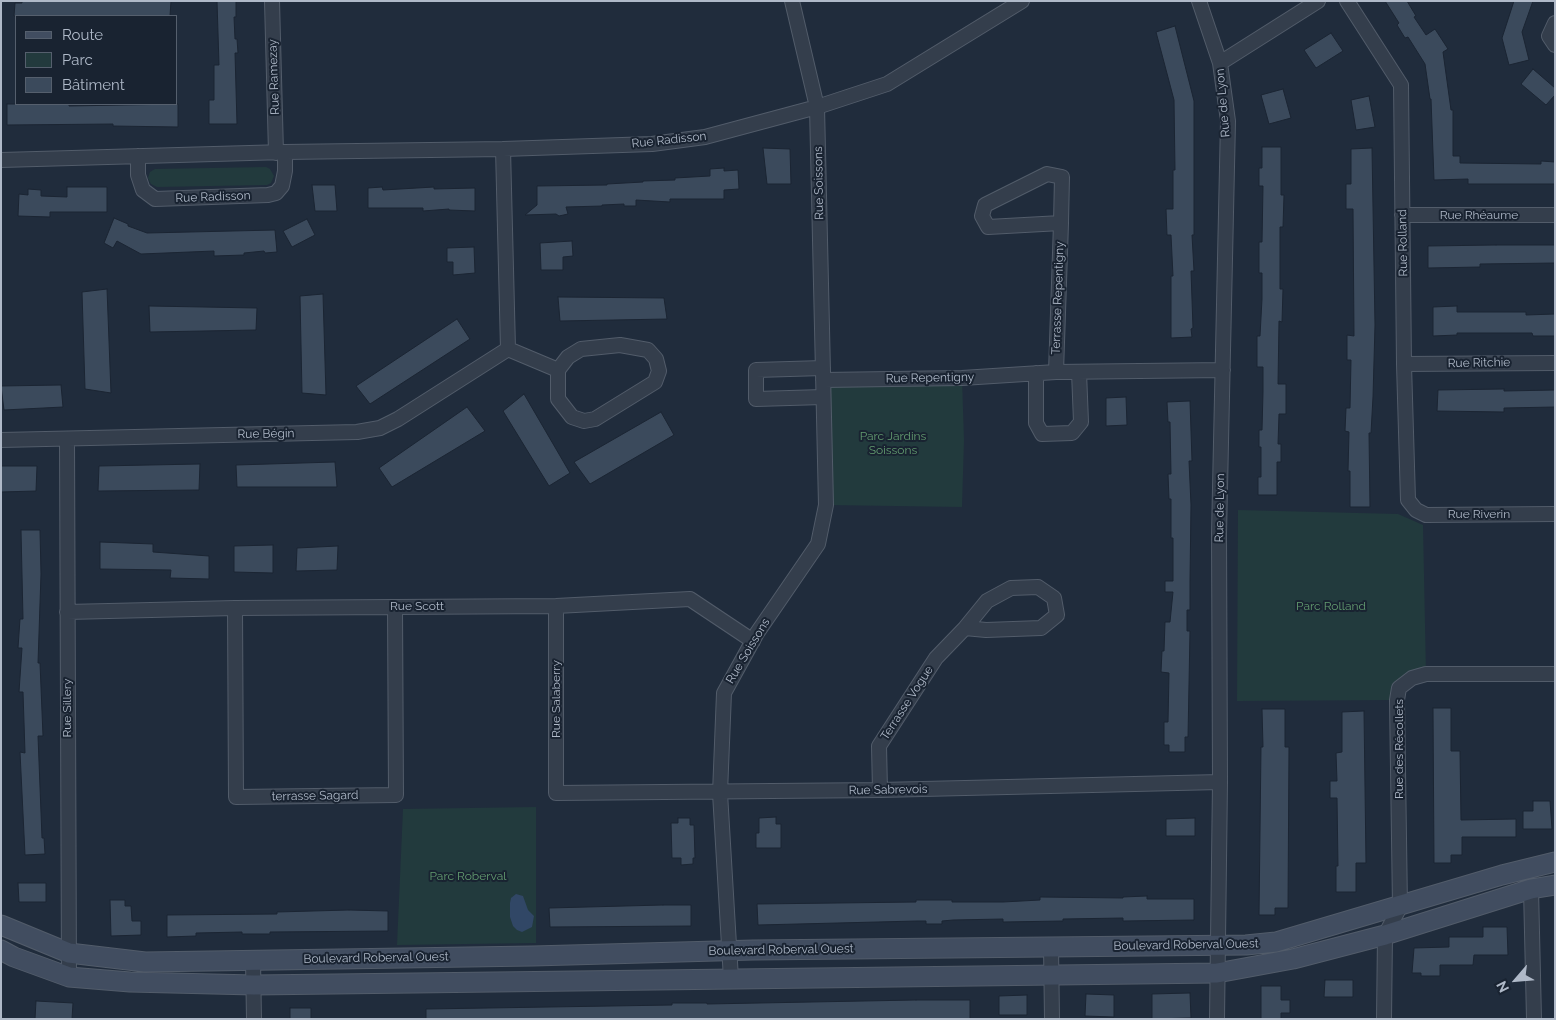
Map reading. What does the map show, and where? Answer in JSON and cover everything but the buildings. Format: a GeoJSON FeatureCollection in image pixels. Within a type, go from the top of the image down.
{"type":"FeatureCollection","features":[{"type":"Feature","properties":{"kind":"street","name":"Rue Ramezay"},"geometry":{"type":"LineString","coordinates":[[272,1],[280,152]]}},
{"type":"Feature","properties":{"kind":"street","name":"Rue Soissons"},"geometry":{"type":"LineString","coordinates":[[731,979],[720,792],[724,692],[753,641],[818,544],[826,505],[817,107],[792,1]]}},
{"type":"Feature","properties":{"kind":"street","name":"Rue Radisson"},"geometry":{"type":"LineString","coordinates":[[1,160],[280,152],[503,149],[652,144],[705,138],[817,107],[887,84],[1008,5],[1022,1]]}},
{"type":"Feature","properties":{"kind":"street","name":"Rue de Lyon"},"geometry":{"type":"LineString","coordinates":[[1199,1],[1220,64],[1228,121],[1219,544],[1220,782],[1217,1019]]}},
{"type":"Feature","properties":{"kind":"street"},"geometry":{"type":"LineString","coordinates":[[1220,64],[1318,1]]}},
{"type":"Feature","properties":{"kind":"street","name":"Rue Rolland"},"geometry":{"type":"LineString","coordinates":[[1347,1],[1401,85],[1404,364],[1408,500]]}},
{"type":"Feature","properties":{"kind":"street"},"geometry":{"type":"LineString","coordinates":[[1555,23],[1549,36],[1555,45]]}},
{"type":"Feature","properties":{"kind":"street"},"geometry":{"type":"LineString","coordinates":[[503,149],[508,349],[558,370]]}},
{"type":"Feature","properties":{"kind":"street","name":"Rue Radisson"},"geometry":{"type":"LineString","coordinates":[[138,156],[138,175],[143,190],[155,199],[268,195],[276,193],[282,186],[285,170],[280,152]]}},
{"type":"Feature","properties":{"kind":"street","name":"Terrasse Repentigny"},"geometry":{"type":"LineString","coordinates":[[1056,372],[1061,223],[1062,177],[1047,174],[985,206],[982,216],[988,227],[1061,223]]}},
{"type":"Feature","properties":{"kind":"street","name":"Rue Rhéaume"},"geometry":{"type":"LineString","coordinates":[[1402,215],[1555,215]]}},
{"type":"Feature","properties":{"kind":"street"},"geometry":{"type":"LineString","coordinates":[[620,345],[648,350],[656,359],[659,371],[655,382],[595,419],[584,421],[572,417],[558,399],[558,370],[568,357],[580,349],[620,345]]}},
{"type":"Feature","properties":{"kind":"street","name":"Rue Bégin"},"geometry":{"type":"LineString","coordinates":[[1,440],[357,432],[380,428],[398,419],[508,349]]}},
{"type":"Feature","properties":{"kind":"street","name":"Rue Ritchie"},"geometry":{"type":"LineString","coordinates":[[1404,364],[1555,363]]}},
{"type":"Feature","properties":{"kind":"street"},"geometry":{"type":"LineString","coordinates":[[823,374],[756,370],[756,399],[823,397]]}},
{"type":"Feature","properties":{"kind":"street","name":"Rue Repentigny"},"geometry":{"type":"LineString","coordinates":[[823,374],[962,378],[1056,372],[1222,370]]}},
{"type":"Feature","properties":{"kind":"street"},"geometry":{"type":"LineString","coordinates":[[1036,373],[1036,422],[1042,434],[1072,433],[1081,422],[1079,372]]}},
{"type":"Feature","properties":{"kind":"street","name":"Rue Sillery"},"geometry":{"type":"LineString","coordinates":[[67,439],[69,977]]}},
{"type":"Feature","properties":{"kind":"street","name":"Rue Riverin"},"geometry":{"type":"LineString","coordinates":[[1408,500],[1416,510],[1426,515],[1555,514]]}},
{"type":"Feature","properties":{"kind":"street","name":"Terrasse Vogue"},"geometry":{"type":"LineString","coordinates":[[880,790],[879,746],[936,658],[987,601],[1011,588],[1038,587],[1054,598],[1057,615],[1041,628],[986,630],[964,628]]}},
{"type":"Feature","properties":{"kind":"street","name":"Rue Scott"},"geometry":{"type":"LineString","coordinates":[[67,612],[235,608],[556,606],[690,598],[753,641]]}},
{"type":"Feature","properties":{"kind":"street","name":"Rue Salaberry"},"geometry":{"type":"LineString","coordinates":[[556,606],[556,793]]}},
{"type":"Feature","properties":{"kind":"street","name":"terrasse Sagard"},"geometry":{"type":"LineString","coordinates":[[235,608],[236,798],[396,795],[395,607]]}},
{"type":"Feature","properties":{"kind":"street","name":"Rue des Récollets"},"geometry":{"type":"LineString","coordinates":[[1386,935],[1400,907],[1397,700],[1399,688],[1412,678],[1426,674],[1555,674]]}},
{"type":"Feature","properties":{"kind":"street","name":"Rue Sabrevois"},"geometry":{"type":"LineString","coordinates":[[556,793],[880,790],[1220,782]]}},
{"type":"Feature","properties":{"kind":"street","name":"Boulevard Roberval Ouest"},"geometry":{"type":"LineString","coordinates":[[1,925],[69,952],[145,962],[533,956],[730,950],[1218,946],[1276,942],[1400,907],[1502,875],[1555,862]]}},
{"type":"Feature","properties":{"kind":"street","name":"Boulevard Roberval Ouest"},"geometry":{"type":"LineString","coordinates":[[1,950],[14,957],[69,977],[130,982],[254,985],[1217,973],[1293,959],[1386,935],[1531,889],[1555,885]]}},
{"type":"Feature","properties":{"kind":"street"},"geometry":{"type":"LineString","coordinates":[[1531,889],[1534,1019]]}},
{"type":"Feature","properties":{"kind":"street"},"geometry":{"type":"LineString","coordinates":[[1384,1019],[1386,935]]}},
{"type":"Feature","properties":{"kind":"street"},"geometry":{"type":"LineString","coordinates":[[1052,946],[1052,1019]]}},
{"type":"Feature","properties":{"kind":"street"},"geometry":{"type":"LineString","coordinates":[[253,960],[254,1019]]}},
{"type":"Feature","properties":{"kind":"green space"},"geometry":{"type":"Polygon","coordinates":[[[266,167],[270,169],[274,176],[271,183],[267,185],[157,187],[151,184],[148,178],[150,172],[155,169],[266,167]]]}},
{"type":"Feature","properties":{"kind":"green space","name":"Parc Jardins Soissons"},"geometry":{"type":"Polygon","coordinates":[[[962,378],[964,440],[962,507],[826,505],[823,380],[962,378]]]}},
{"type":"Feature","properties":{"kind":"green space","name":"Parc Rolland"},"geometry":{"type":"Polygon","coordinates":[[[1238,510],[1398,514],[1423,525],[1426,674],[1412,678],[1397,700],[1237,701],[1238,510]]]}},
{"type":"Feature","properties":{"kind":"green space","name":"Parc Roberval"},"geometry":{"type":"Polygon","coordinates":[[[536,807],[536,943],[397,945],[403,809],[536,807]]]}},
{"type":"Feature","properties":{"kind":"water"},"geometry":{"type":"Polygon","coordinates":[[[516,894],[523,896],[528,910],[534,916],[532,927],[522,932],[513,926],[510,917],[511,898],[516,894]]]}}]}
